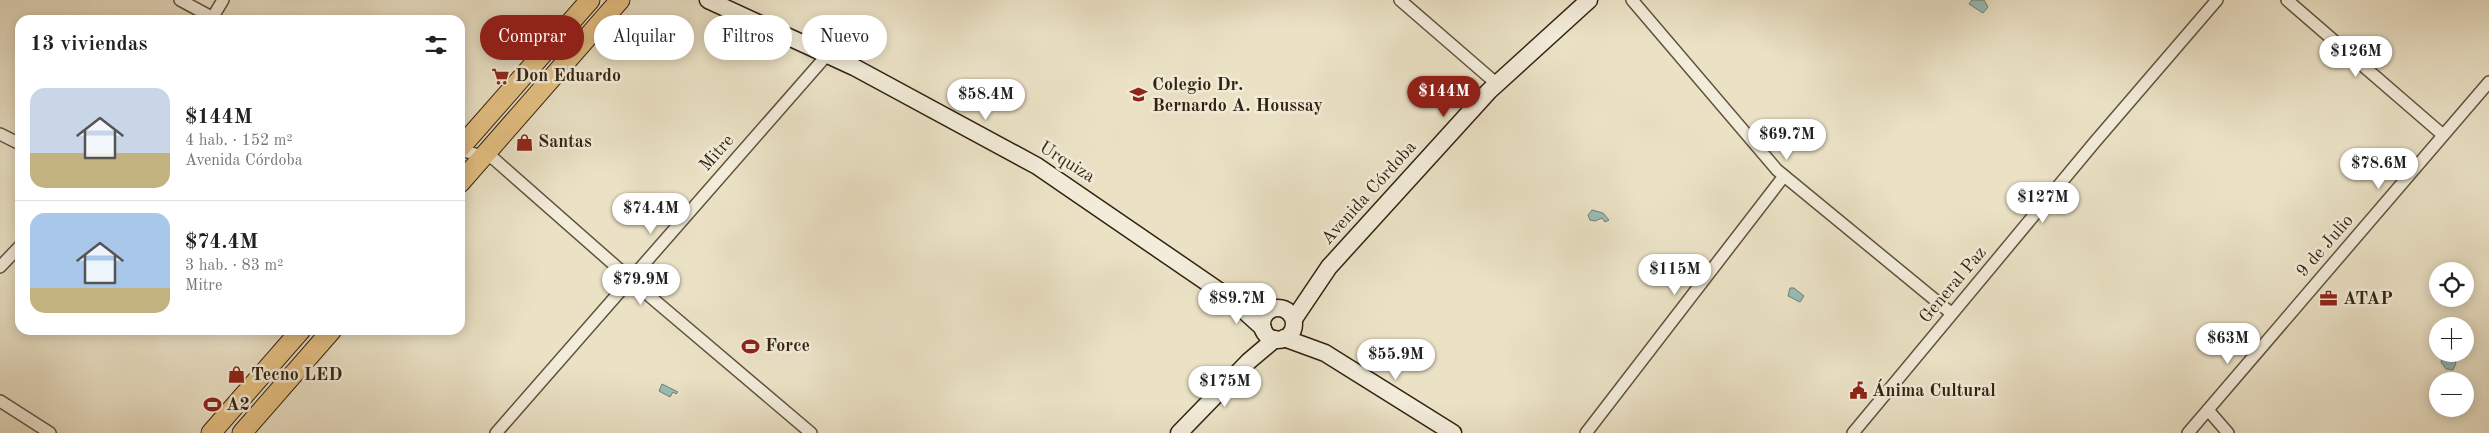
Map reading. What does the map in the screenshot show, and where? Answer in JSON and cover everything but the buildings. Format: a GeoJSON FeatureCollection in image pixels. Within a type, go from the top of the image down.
{"type":"FeatureCollection","features":[{"type":"Feature","properties":{"kind":"main road"},"geometry":{"type":"LineString","coordinates":[[465,143],[590,0]]}},
{"type":"Feature","properties":{"kind":"main road"},"geometry":{"type":"LineString","coordinates":[[465,177],[620,0]]}},
{"type":"Feature","properties":{"kind":"main road"},"geometry":{"type":"LineString","coordinates":[[211,433],[297,335]]}},
{"type":"Feature","properties":{"kind":"main road"},"geometry":{"type":"LineString","coordinates":[[242,433],[328,335]]}},
{"type":"Feature","properties":{"kind":"street"},"geometry":{"type":"LineString","coordinates":[[180,0],[206,15]]}},
{"type":"Feature","properties":{"kind":"street"},"geometry":{"type":"LineString","coordinates":[[215,15],[223,0]]}},
{"type":"Feature","properties":{"kind":"street","name":"Urquiza"},"geometry":{"type":"LineString","coordinates":[[708,0],[802,43]]}},
{"type":"Feature","properties":{"kind":"street"},"geometry":{"type":"LineString","coordinates":[[1400,0],[1497,84]]}},
{"type":"Feature","properties":{"kind":"street","name":"Avenida Córdoba"},"geometry":{"type":"LineString","coordinates":[[1294,320],[1329,267],[1497,84],[1589,0]]}},
{"type":"Feature","properties":{"kind":"street"},"geometry":{"type":"LineString","coordinates":[[1632,0],[1784,176],[1951,313]]}},
{"type":"Feature","properties":{"kind":"street","name":"General Paz"},"geometry":{"type":"LineString","coordinates":[[1853,433],[1951,313],[2217,0]]}},
{"type":"Feature","properties":{"kind":"street"},"geometry":{"type":"LineString","coordinates":[[2286,0],[2443,135]]}},
{"type":"Feature","properties":{"kind":"street","name":"Mitre"},"geometry":{"type":"LineString","coordinates":[[496,433],[823,60]]}},
{"type":"Feature","properties":{"kind":"street","name":"Urquiza"},"geometry":{"type":"LineString","coordinates":[[837,60],[1044,170],[1231,299],[1272,334],[1325,354],[1453,433]]}},
{"type":"Feature","properties":{"kind":"street","name":"9 de Julio"},"geometry":{"type":"LineString","coordinates":[[2188,433],[2489,82]]}},
{"type":"Feature","properties":{"kind":"street"},"geometry":{"type":"LineString","coordinates":[[0,134],[15,142]]}},
{"type":"Feature","properties":{"kind":"street"},"geometry":{"type":"LineString","coordinates":[[465,150],[494,159],[630,279],[811,433]]}},
{"type":"Feature","properties":{"kind":"street"},"geometry":{"type":"LineString","coordinates":[[1586,433],[1784,176]]}},
{"type":"Feature","properties":{"kind":"street"},"geometry":{"type":"LineString","coordinates":[[0,266],[15,251]]}},
{"type":"Feature","properties":{"kind":"street","name":"Avenida Córdoba"},"geometry":{"type":"LineString","coordinates":[[1274,309],[1329,267]]}},
{"type":"Feature","properties":{"kind":"street","name":"Urquiza"},"geometry":{"type":"LineString","coordinates":[[1231,299],[1274,309]]}},
{"type":"Feature","properties":{"kind":"street"},"geometry":{"type":"LineString","coordinates":[[1179,433],[1249,361],[1272,334],[1291,334],[1294,320],[1288,311],[1274,309],[1263,320],[1272,334]]}},
{"type":"Feature","properties":{"kind":"street","name":"Urquiza"},"geometry":{"type":"LineString","coordinates":[[1294,320],[1325,354]]}},
{"type":"Feature","properties":{"kind":"street"},"geometry":{"type":"LineString","coordinates":[[0,401],[50,433]]}},
{"type":"Feature","properties":{"kind":"street"},"geometry":{"type":"LineString","coordinates":[[2208,410],[2228,433]]}},
{"type":"Feature","properties":{"kind":"water"},"geometry":{"type":"Polygon","coordinates":[[[1972,0],[1984,0],[1988,7],[1983,13],[1969,4],[1972,0]]]}},
{"type":"Feature","properties":{"kind":"water"},"geometry":{"type":"Polygon","coordinates":[[[1592,210],[1603,213],[1609,220],[1605,222],[1602,218],[1595,221],[1590,220],[1588,215],[1592,210]]]}},
{"type":"Feature","properties":{"kind":"water"},"geometry":{"type":"Polygon","coordinates":[[[1790,288],[1794,288],[1804,296],[1800,302],[1788,296],[1790,288]]]}},
{"type":"Feature","properties":{"kind":"water"},"geometry":{"type":"Polygon","coordinates":[[[2441,362],[2455,362],[2453,370],[2446,369],[2441,362]]]}},
{"type":"Feature","properties":{"kind":"water"},"geometry":{"type":"Polygon","coordinates":[[[662,384],[678,392],[676,394],[673,392],[670,397],[659,391],[662,384]]]}},
{"type":"Feature","properties":{"kind":"place","name":"Don Eduardo"},"geometry":{"type":"Point","coordinates":[501,76]}},
{"type":"Feature","properties":{"kind":"place","name":"Colegio Dr. Bernardo A. Houssay"},"geometry":{"type":"Point","coordinates":[1138,95]}},
{"type":"Feature","properties":{"kind":"place","name":"Santas"},"geometry":{"type":"Point","coordinates":[524,142]}},
{"type":"Feature","properties":{"kind":"place","name":"ATAP"},"geometry":{"type":"Point","coordinates":[2329,299]}},
{"type":"Feature","properties":{"kind":"place","name":"Force"},"geometry":{"type":"Point","coordinates":[751,346]}},
{"type":"Feature","properties":{"kind":"place","name":"Tecno LED"},"geometry":{"type":"Point","coordinates":[237,375]}},
{"type":"Feature","properties":{"kind":"place","name":"Ánima Cultural"},"geometry":{"type":"Point","coordinates":[1858,391]}},
{"type":"Feature","properties":{"kind":"place","name":"A2"},"geometry":{"type":"Point","coordinates":[212,405]}}]}
